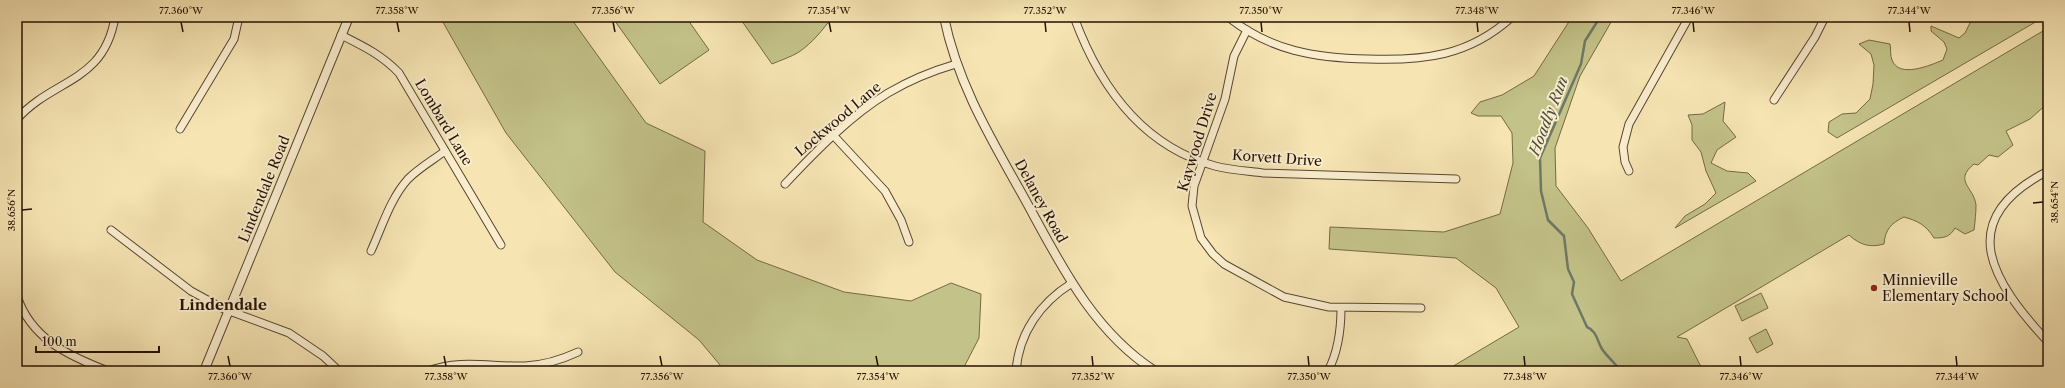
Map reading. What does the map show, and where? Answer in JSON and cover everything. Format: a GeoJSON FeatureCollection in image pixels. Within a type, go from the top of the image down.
{"type":"FeatureCollection","features":[{"type":"Feature","properties":{"kind":"street"},"geometry":{"type":"LineString","coordinates":[[17,119],[31,106],[80,75],[96,62],[110,37],[115,17]]}},
{"type":"Feature","properties":{"kind":"street"},"geometry":{"type":"LineString","coordinates":[[180,129],[234,39],[239,17]]}},
{"type":"Feature","properties":{"kind":"street","name":"Lindendale Road"},"geometry":{"type":"LineString","coordinates":[[204,371],[349,17]]}},
{"type":"Feature","properties":{"kind":"street","name":"Delaney Road"},"geometry":{"type":"LineString","coordinates":[[944,17],[956,64],[978,114],[1072,283],[1103,325],[1137,357],[1156,371]]}},
{"type":"Feature","properties":{"kind":"street","name":"Korvett Drive"},"geometry":{"type":"LineString","coordinates":[[1074,17],[1098,70],[1124,108],[1137,122],[1158,139],[1182,153],[1202,162],[1239,171],[1263,173],[1456,179]]}},
{"type":"Feature","properties":{"kind":"street"},"geometry":{"type":"LineString","coordinates":[[1228,17],[1247,30],[1283,48],[1321,57],[1415,60],[1452,52],[1472,45],[1485,38],[1512,17]]}},
{"type":"Feature","properties":{"kind":"street"},"geometry":{"type":"LineString","coordinates":[[1629,170],[1623,152],[1626,131],[1689,17]]}},
{"type":"Feature","properties":{"kind":"street"},"geometry":{"type":"LineString","coordinates":[[1774,100],[1815,37],[1825,17]]}},
{"type":"Feature","properties":{"kind":"street","name":"Kaywood Drive"},"geometry":{"type":"LineString","coordinates":[[1247,30],[1233,60],[1225,99],[1194,186],[1192,206],[1201,238],[1213,254],[1242,276],[1284,297],[1309,304],[1341,308],[1421,308]]}},
{"type":"Feature","properties":{"kind":"street","name":"Lombard Lane"},"geometry":{"type":"LineString","coordinates":[[341,35],[372,50],[387,60],[399,73],[501,245]]}},
{"type":"Feature","properties":{"kind":"street","name":"Lockwood Lane"},"geometry":{"type":"LineString","coordinates":[[785,184],[834,136],[887,93],[919,77],[956,64]]}},
{"type":"Feature","properties":{"kind":"street"},"geometry":{"type":"LineString","coordinates":[[834,136],[885,191],[901,220],[909,242]]}},
{"type":"Feature","properties":{"kind":"street"},"geometry":{"type":"LineString","coordinates":[[371,251],[388,210],[401,188],[419,170],[445,151]]}},
{"type":"Feature","properties":{"kind":"street"},"geometry":{"type":"LineString","coordinates":[[2048,171],[2027,183],[2004,204],[1994,222],[1990,242],[1993,264],[2005,289],[2016,306],[2048,342]]}},
{"type":"Feature","properties":{"kind":"street"},"geometry":{"type":"LineString","coordinates":[[111,230],[191,291],[229,311],[289,333],[323,356],[339,371]]}},
{"type":"Feature","properties":{"kind":"street"},"geometry":{"type":"LineString","coordinates":[[1016,371],[1020,349],[1032,321],[1050,299],[1072,283]]}},
{"type":"Feature","properties":{"kind":"street"},"geometry":{"type":"LineString","coordinates":[[17,296],[32,325],[53,345],[81,360],[108,371]]}},
{"type":"Feature","properties":{"kind":"street"},"geometry":{"type":"LineString","coordinates":[[1328,371],[1335,352],[1340,331],[1341,308]]}},
{"type":"Feature","properties":{"kind":"street"},"geometry":{"type":"LineString","coordinates":[[428,371],[452,364],[465,363],[536,365],[551,362],[578,352]]}},
{"type":"Feature","properties":{"kind":"shaded area"},"geometry":{"type":"Polygon","coordinates":[[[440,17],[570,17],[646,123],[705,151],[703,222],[757,260],[844,292],[911,301],[951,283],[981,294],[979,338],[962,371],[725,371],[699,340],[615,272],[506,133],[440,17]]]}},
{"type":"Feature","properties":{"kind":"shaded area"},"geometry":{"type":"Polygon","coordinates":[[[612,17],[686,17],[709,50],[660,84],[612,17]]]}},
{"type":"Feature","properties":{"kind":"shaded area"},"geometry":{"type":"Polygon","coordinates":[[[739,17],[832,17],[808,45],[799,52],[772,64],[739,17]]]}},
{"type":"Feature","properties":{"kind":"shaded area"},"geometry":{"type":"Polygon","coordinates":[[[1572,17],[1614,17],[1580,76],[1555,148],[1556,186],[1588,228],[1621,281],[2048,28],[2048,103],[2030,119],[2006,131],[2013,145],[1998,157],[1989,155],[1978,165],[1974,164],[1965,175],[1966,184],[1972,193],[1976,205],[1974,230],[1965,234],[1955,228],[1946,236],[1934,238],[1921,224],[1904,217],[1892,224],[1887,231],[1884,244],[1874,246],[1865,245],[1849,235],[1677,337],[1687,339],[1703,371],[1445,371],[1519,327],[1496,288],[1456,258],[1329,249],[1330,227],[1444,232],[1500,214],[1513,163],[1512,133],[1501,116],[1478,116],[1471,113],[1480,102],[1502,95],[1534,76],[1572,17]]]}},
{"type":"Feature","properties":{"kind":"shaded area"},"geometry":{"type":"Polygon","coordinates":[[[1973,17],[2044,17],[1837,138],[1828,132],[1829,122],[1842,114],[1856,113],[1870,99],[1873,84],[1874,65],[1871,54],[1859,44],[1869,40],[1890,44],[1891,58],[1896,66],[1901,69],[1916,69],[1943,60],[1947,49],[1944,42],[1931,31],[1931,26],[1959,38],[1965,33],[1973,17]]]}},
{"type":"Feature","properties":{"kind":"shaded area"},"geometry":{"type":"Polygon","coordinates":[[[1725,102],[1723,121],[1736,137],[1717,150],[1711,163],[1727,171],[1748,173],[1756,181],[1675,228],[1685,216],[1705,204],[1716,193],[1706,171],[1701,152],[1692,140],[1692,125],[1688,115],[1703,114],[1725,102]]]}},
{"type":"Feature","properties":{"kind":"shaded area"},"geometry":{"type":"Polygon","coordinates":[[[1761,293],[1768,308],[1742,321],[1735,306],[1761,293]]]}},
{"type":"Feature","properties":{"kind":"shaded area"},"geometry":{"type":"Polygon","coordinates":[[[1766,329],[1773,344],[1757,353],[1749,338],[1766,329]]]}},
{"type":"Feature","properties":{"kind":"waterway","name":"Hoadly Run"},"geometry":{"type":"LineString","coordinates":[[1597,17],[1597,22],[1585,41],[1581,64],[1540,158],[1541,191],[1548,220],[1564,236],[1568,269],[1574,282],[1572,294],[1587,327],[1593,331],[1606,355],[1620,371]]}},
{"type":"Feature","properties":{"kind":"place","name":"Minnieville Elementary School"},"geometry":{"type":"Point","coordinates":[1874,288]}},
{"type":"Feature","properties":{"kind":"district","name":"Lindendale"},"geometry":{"type":"Point","coordinates":[223,304]}}]}
